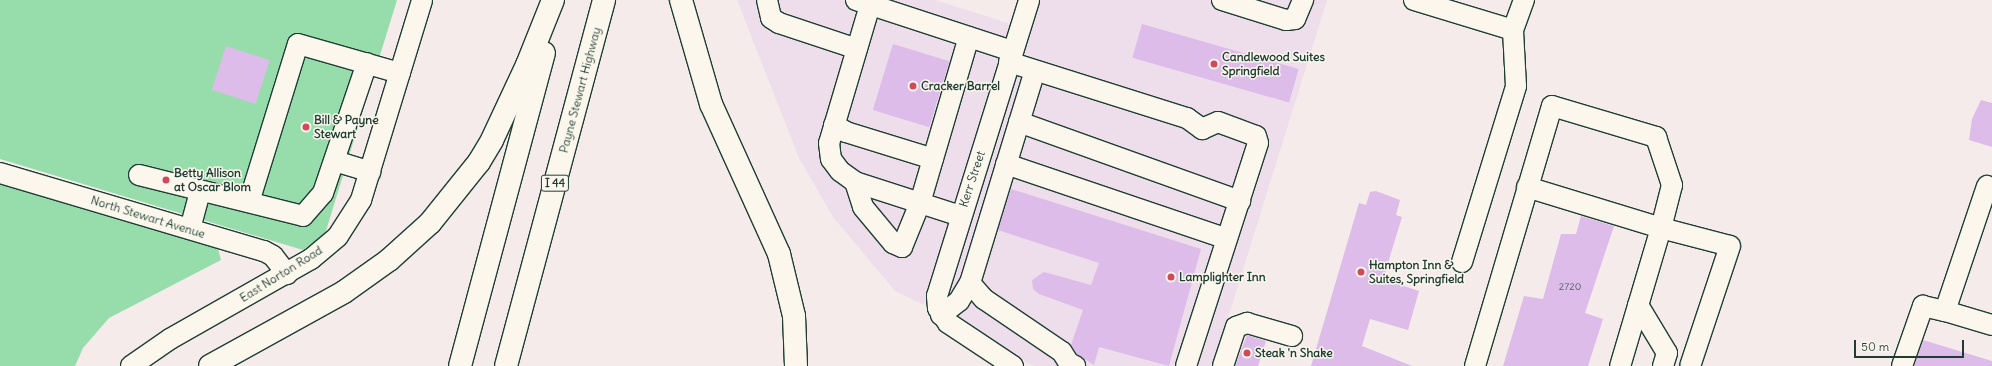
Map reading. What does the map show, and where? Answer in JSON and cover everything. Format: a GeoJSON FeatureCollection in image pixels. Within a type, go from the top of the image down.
{"type":"FeatureCollection","features":[{"type":"Feature","properties":{"kind":"highway"},"geometry":{"type":"LineString","coordinates":[[210,366],[350,288],[389,260],[430,223],[464,183],[492,140],[527,65],[553,0]]}},
{"type":"Feature","properties":{"kind":"highway"},"geometry":{"type":"LineString","coordinates":[[460,366],[559,0]]}},
{"type":"Feature","properties":{"kind":"highway","name":"Payne Stewart Highway"},"geometry":{"type":"LineString","coordinates":[[506,366],[604,0]]}},
{"type":"Feature","properties":{"kind":"highway"},"geometry":{"type":"LineString","coordinates":[[681,0],[711,104],[779,254],[794,316],[796,366]]}},
{"type":"Feature","properties":{"kind":"street","name":"East Norton Road"},"geometry":{"type":"LineString","coordinates":[[131,366],[170,339],[287,274],[311,259],[338,236],[355,212],[370,172],[422,0]]}},
{"type":"Feature","properties":{"kind":"street"},"geometry":{"type":"LineString","coordinates":[[767,0],[771,18],[779,23],[857,49]]}},
{"type":"Feature","properties":{"kind":"street","name":"Kerr Street"},"geometry":{"type":"LineString","coordinates":[[940,311],[937,291],[1029,0]]}},
{"type":"Feature","properties":{"kind":"street"},"geometry":{"type":"LineString","coordinates":[[1222,0],[1286,20],[1295,19],[1303,0]]}},
{"type":"Feature","properties":{"kind":"street"},"geometry":{"type":"LineString","coordinates":[[1414,0],[1513,30]]}},
{"type":"Feature","properties":{"kind":"street"},"geometry":{"type":"LineString","coordinates":[[1462,262],[1516,86],[1513,30],[1524,0]]}},
{"type":"Feature","properties":{"kind":"street"},"geometry":{"type":"LineString","coordinates":[[960,216],[855,182],[840,171],[831,159],[829,142],[857,49],[863,2],[970,37],[1011,57],[1035,71],[1187,118],[1202,129],[1218,122],[1253,132],[1258,143],[1186,366]]}},
{"type":"Feature","properties":{"kind":"street"},"geometry":{"type":"LineString","coordinates":[[855,182],[863,207],[893,243],[902,247],[920,203],[970,37]]}},
{"type":"Feature","properties":{"kind":"street"},"geometry":{"type":"LineString","coordinates":[[249,202],[298,44],[400,73]]}},
{"type":"Feature","properties":{"kind":"street"},"geometry":{"type":"LineString","coordinates":[[139,175],[304,216],[323,193],[367,63]]}},
{"type":"Feature","properties":{"kind":"street"},"geometry":{"type":"LineString","coordinates":[[1013,366],[969,339],[940,311],[959,301],[970,283],[1035,71]]}},
{"type":"Feature","properties":{"kind":"street"},"geometry":{"type":"LineString","coordinates":[[1475,366],[1552,106],[1656,137],[1672,185],[1661,228],[1620,366]]}},
{"type":"Feature","properties":{"kind":"street"},"geometry":{"type":"LineString","coordinates":[[1019,122],[1240,201]]}},
{"type":"Feature","properties":{"kind":"street"},"geometry":{"type":"LineString","coordinates":[[834,125],[846,132],[933,159]]}},
{"type":"Feature","properties":{"kind":"street"},"geometry":{"type":"LineString","coordinates":[[335,161],[370,172]]}},
{"type":"Feature","properties":{"kind":"street"},"geometry":{"type":"LineString","coordinates":[[1006,164],[1227,239]]}},
{"type":"Feature","properties":{"kind":"street","name":"North Stewart Avenue"},"geometry":{"type":"LineString","coordinates":[[0,173],[264,251],[273,256],[287,274]]}},
{"type":"Feature","properties":{"kind":"street"},"geometry":{"type":"LineString","coordinates":[[1945,311],[1987,186]]}},
{"type":"Feature","properties":{"kind":"street"},"geometry":{"type":"LineString","coordinates":[[1527,188],[1661,228],[1730,246],[1690,366]]}},
{"type":"Feature","properties":{"kind":"street"},"geometry":{"type":"LineString","coordinates":[[190,229],[200,191]]}},
{"type":"Feature","properties":{"kind":"street"},"geometry":{"type":"LineString","coordinates":[[970,283],[984,299],[1062,352],[1069,363],[1075,366]]}},
{"type":"Feature","properties":{"kind":"street"},"geometry":{"type":"LineString","coordinates":[[1638,305],[1667,353],[1663,366]]}},
{"type":"Feature","properties":{"kind":"street"},"geometry":{"type":"LineString","coordinates":[[1902,366],[1923,306],[1992,325]]}},
{"type":"Feature","properties":{"kind":"street"},"geometry":{"type":"LineString","coordinates":[[1223,366],[1236,327],[1247,323],[1292,336]]}},
{"type":"Feature","properties":{"kind":"shaded area"},"geometry":{"type":"Polygon","coordinates":[[[737,0],[935,0],[1011,24],[924,305],[895,291],[833,217],[799,158],[737,0]]]}},
{"type":"Feature","properties":{"kind":"shaded area"},"geometry":{"type":"Polygon","coordinates":[[[1040,0],[1327,0],[1213,366],[1034,366],[1001,349],[963,322],[952,309],[949,290],[1040,0]]]}},
{"type":"Feature","properties":{"kind":"green space"},"geometry":{"type":"Polygon","coordinates":[[[0,0],[397,0],[325,234],[303,250],[0,159],[0,0]]]}},
{"type":"Feature","properties":{"kind":"green space"},"geometry":{"type":"Polygon","coordinates":[[[0,183],[217,245],[221,260],[109,318],[83,348],[75,366],[0,366],[0,183]]]}},
{"type":"Feature","properties":{"kind":"building","name":"Candlewood Suites Springfield"},"geometry":{"type":"Polygon","coordinates":[[[1142,24],[1299,69],[1289,103],[1132,58],[1142,24]]]}},
{"type":"Feature","properties":{"kind":"building","name":"Cracker Barrel"},"geometry":{"type":"Polygon","coordinates":[[[893,44],[949,61],[929,127],[873,110],[893,44]]]}},
{"type":"Feature","properties":{"kind":"building"},"geometry":{"type":"Polygon","coordinates":[[[226,46],[270,60],[256,104],[212,90],[226,46]]]}},
{"type":"Feature","properties":{"kind":"building"},"geometry":{"type":"Polygon","coordinates":[[[1981,100],[1992,103],[1992,147],[1969,140],[1972,119],[1981,100]]]}},
{"type":"Feature","properties":{"kind":"building","name":"Lamplighter Inn"},"geometry":{"type":"Polygon","coordinates":[[[1011,189],[1201,249],[1169,366],[1099,347],[1094,365],[1077,354],[1071,345],[1083,310],[1039,294],[1033,289],[1032,280],[1044,272],[1091,285],[1099,263],[998,230],[1011,189]]]}},
{"type":"Feature","properties":{"kind":"building","name":"Hampton Inn & Suites, Springfield"},"geometry":{"type":"Polygon","coordinates":[[[1376,191],[1400,200],[1396,215],[1402,217],[1383,279],[1419,291],[1408,330],[1370,319],[1362,346],[1412,366],[1311,366],[1359,203],[1366,205],[1370,192],[1376,191]]]}},
{"type":"Feature","properties":{"kind":"building"},"geometry":{"type":"Polygon","coordinates":[[[1581,216],[1614,226],[1585,313],[1603,319],[1588,366],[1503,366],[1524,296],[1543,299],[1561,234],[1576,234],[1581,216]]]}},
{"type":"Feature","properties":{"kind":"building","name":"Steak 'n Shake"},"geometry":{"type":"Polygon","coordinates":[[[1247,335],[1266,341],[1258,366],[1235,366],[1247,335]]]}},
{"type":"Feature","properties":{"kind":"building"},"geometry":{"type":"Polygon","coordinates":[[[1923,340],[1992,361],[1992,366],[1914,366],[1923,340]]]}},
{"type":"Feature","properties":{"kind":"place","name":"Candlewood Suites Springfield"},"geometry":{"type":"Point","coordinates":[1214,64]}},
{"type":"Feature","properties":{"kind":"place","name":"Cracker Barrel"},"geometry":{"type":"Point","coordinates":[913,86]}},
{"type":"Feature","properties":{"kind":"place","name":"Bill & Payne Stewart"},"geometry":{"type":"Point","coordinates":[306,127]}},
{"type":"Feature","properties":{"kind":"place","name":"Betty Allison at Oscar Blom"},"geometry":{"type":"Point","coordinates":[166,180]}},
{"type":"Feature","properties":{"kind":"place","name":"Hampton Inn & Suites, Springfield"},"geometry":{"type":"Point","coordinates":[1361,272]}},
{"type":"Feature","properties":{"kind":"place","name":"Lamplighter Inn"},"geometry":{"type":"Point","coordinates":[1171,277]}},
{"type":"Feature","properties":{"kind":"place","name":"Steak 'n Shake"},"geometry":{"type":"Point","coordinates":[1247,353]}}]}
